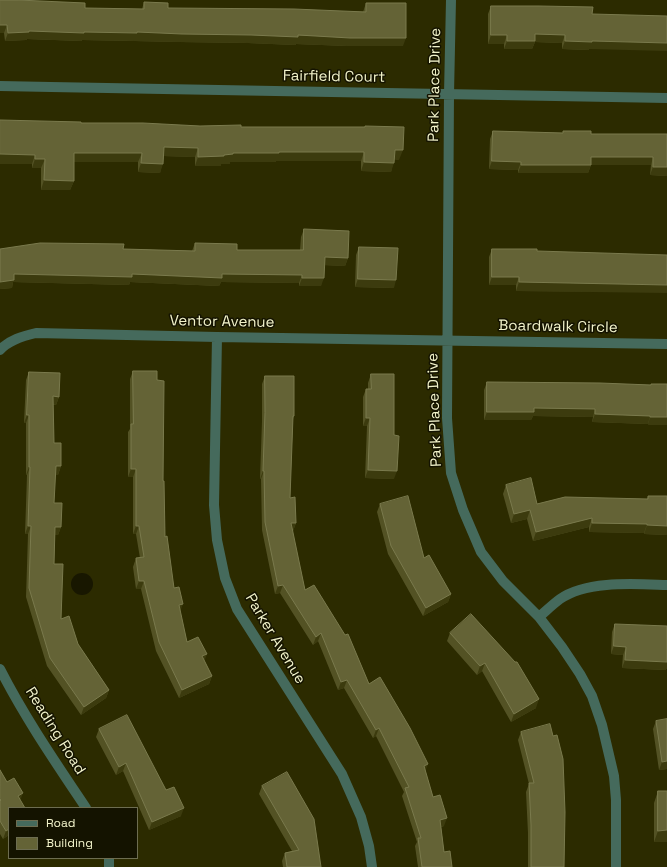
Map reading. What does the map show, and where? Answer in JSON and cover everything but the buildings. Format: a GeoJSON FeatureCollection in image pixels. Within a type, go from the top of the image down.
{"type":"FeatureCollection","features":[{"type":"Feature","properties":{"kind":"street","name":"Park Place Drive"},"geometry":{"type":"LineString","coordinates":[[451,0],[447,418],[451,473],[463,510],[481,552],[503,581],[539,617],[562,647],[580,674],[592,696],[602,725],[614,776],[616,800],[616,867]]}},
{"type":"Feature","properties":{"kind":"street","name":"Fairfield Court"},"geometry":{"type":"LineString","coordinates":[[0,86],[667,98]]}},
{"type":"Feature","properties":{"kind":"street","name":"Ventor Avenue"},"geometry":{"type":"LineString","coordinates":[[0,350],[4,344],[36,333],[448,340]]}},
{"type":"Feature","properties":{"kind":"street","name":"Parker Avenue"},"geometry":{"type":"LineString","coordinates":[[217,337],[214,505],[217,540],[225,578],[237,609],[342,774],[361,817],[369,846],[372,867]]}},
{"type":"Feature","properties":{"kind":"street","name":"Boardwalk Circle"},"geometry":{"type":"LineString","coordinates":[[448,340],[667,344]]}},
{"type":"Feature","properties":{"kind":"street"},"geometry":{"type":"LineString","coordinates":[[539,617],[561,598],[578,590],[597,586],[629,584],[667,585]]}},
{"type":"Feature","properties":{"kind":"street","name":"Reading Road"},"geometry":{"type":"LineString","coordinates":[[0,669],[45,746],[85,807]]}},
{"type":"Feature","properties":{"kind":"shaded area"},"geometry":{"type":"Polygon","coordinates":[[[78,573],[86,573],[93,580],[93,588],[86,595],[78,595],[71,588],[71,580],[78,573]]]}}]}
